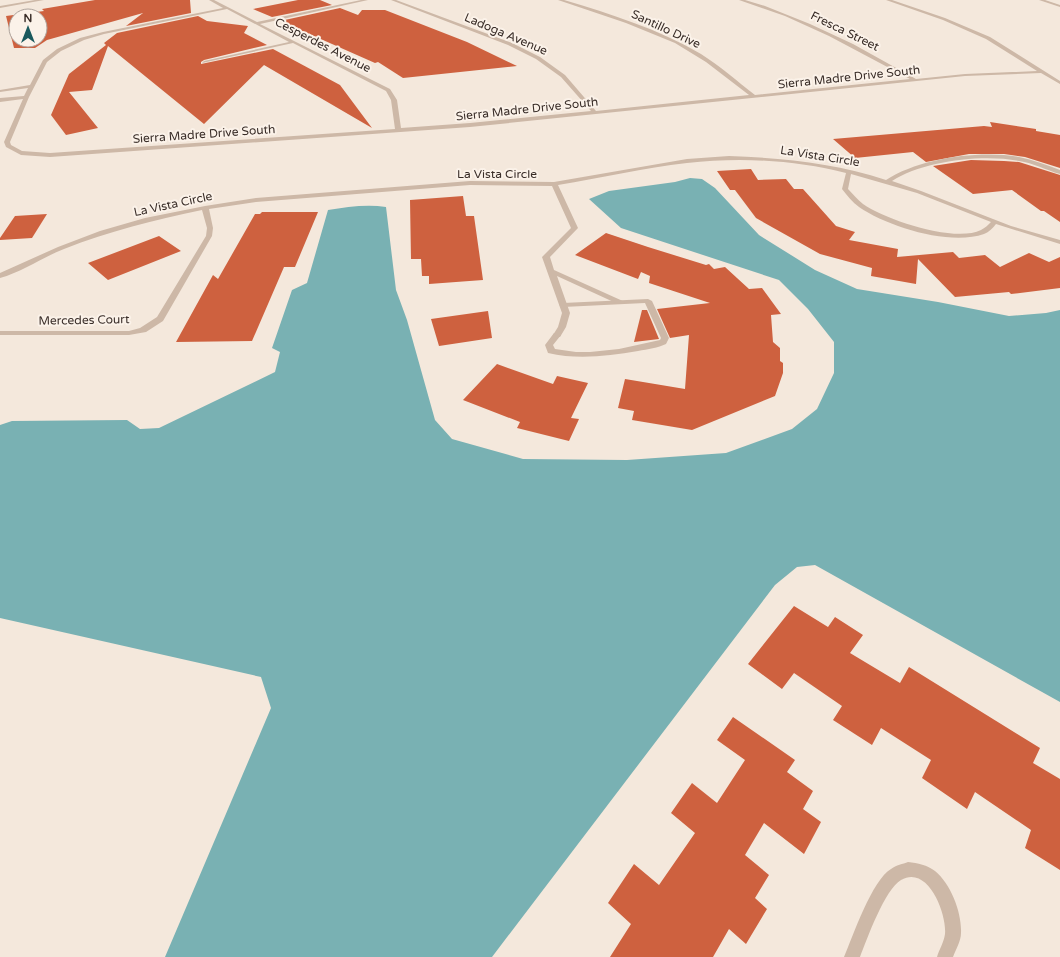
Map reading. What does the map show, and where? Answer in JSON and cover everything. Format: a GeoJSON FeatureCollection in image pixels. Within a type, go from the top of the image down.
{"type":"FeatureCollection","features":[{"type":"Feature","properties":{"kind":"street"},"geometry":{"type":"LineString","coordinates":[[0,7],[42,0]]}},
{"type":"Feature","properties":{"kind":"street","name":"Cesperdes Avenue"},"geometry":{"type":"LineString","coordinates":[[211,0],[388,90],[394,100],[398,130]]}},
{"type":"Feature","properties":{"kind":"street"},"geometry":{"type":"LineString","coordinates":[[257,23],[366,0]]}},
{"type":"Feature","properties":{"kind":"street","name":"Ladoga Avenue"},"geometry":{"type":"LineString","coordinates":[[393,0],[510,44],[538,58],[563,76],[594,112]]}},
{"type":"Feature","properties":{"kind":"street","name":"Santillo Drive"},"geometry":{"type":"LineString","coordinates":[[560,0],[624,20],[675,41],[705,59],[753,96]]}},
{"type":"Feature","properties":{"kind":"street","name":"Fresca Street"},"geometry":{"type":"LineString","coordinates":[[741,0],[797,19],[836,36],[915,80]]}},
{"type":"Feature","properties":{"kind":"street"},"geometry":{"type":"LineString","coordinates":[[888,0],[944,19],[988,38],[1060,83]]}},
{"type":"Feature","properties":{"kind":"street"},"geometry":{"type":"LineString","coordinates":[[1041,0],[1060,6]]}},
{"type":"Feature","properties":{"kind":"street"},"geometry":{"type":"LineString","coordinates":[[0,100],[26,96],[45,61],[50,56],[59,50],[82,40],[118,30],[228,8]]}},
{"type":"Feature","properties":{"kind":"street"},"geometry":{"type":"LineString","coordinates":[[204,62],[293,42]]}},
{"type":"Feature","properties":{"kind":"street","name":"Sierra Madre Drive South"},"geometry":{"type":"LineString","coordinates":[[26,96],[7,142],[8,146],[20,153],[50,155],[470,125],[989,73],[1043,72]]}},
{"type":"Feature","properties":{"kind":"street"},"geometry":{"type":"LineString","coordinates":[[0,91],[32,86]]}},
{"type":"Feature","properties":{"kind":"street"},"geometry":{"type":"LineString","coordinates":[[888,181],[903,172],[935,162],[994,157],[1032,163],[1060,172]]}},
{"type":"Feature","properties":{"kind":"street","name":"La Vista Circle"},"geometry":{"type":"LineString","coordinates":[[0,276],[60,248],[102,232],[145,220],[205,208],[256,200],[470,183],[554,184],[687,161],[729,158],[778,160],[849,171],[888,181],[994,222],[1060,242]]}},
{"type":"Feature","properties":{"kind":"street"},"geometry":{"type":"LineString","coordinates":[[849,171],[845,189],[855,200],[872,212],[900,223],[935,233],[969,235],[983,232],[994,222]]}},
{"type":"Feature","properties":{"kind":"street"},"geometry":{"type":"LineString","coordinates":[[554,184],[575,228],[546,257],[566,313],[562,327],[549,345],[551,351],[578,355],[622,351],[663,342],[665,338],[648,301],[564,305]]}},
{"type":"Feature","properties":{"kind":"street","name":"Mercedes Court"},"geometry":{"type":"LineString","coordinates":[[0,333],[129,333],[143,330],[160,319],[209,236],[210,228],[205,208]]}},
{"type":"Feature","properties":{"kind":"street"},"geometry":{"type":"LineString","coordinates":[[551,271],[621,302]]}},
{"type":"Feature","properties":{"kind":"street"},"geometry":{"type":"LineString","coordinates":[[852,957],[881,892],[895,874],[909,869],[920,871],[933,878],[942,892],[951,915],[953,935],[945,957]]}},
{"type":"Feature","properties":{"kind":"water"},"geometry":{"type":"Polygon","coordinates":[[[690,178],[702,179],[715,188],[759,235],[815,270],[857,289],[938,302],[1009,316],[1046,313],[1060,310],[1060,702],[815,565],[797,567],[775,585],[492,957],[165,957],[271,708],[261,677],[0,618],[0,425],[12,421],[127,420],[140,429],[159,428],[275,372],[280,352],[272,348],[292,290],[307,283],[328,210],[372,206],[386,207],[396,290],[407,320],[435,420],[452,439],[523,459],[627,460],[726,453],[792,429],[817,409],[834,373],[834,342],[808,309],[779,280],[621,228],[589,199],[609,191],[675,182],[690,178]]]}},
{"type":"Feature","properties":{"kind":"building"},"geometry":{"type":"Polygon","coordinates":[[[95,0],[190,0],[191,13],[126,26],[143,13],[48,40],[48,8],[95,0]]]}},
{"type":"Feature","properties":{"kind":"building"},"geometry":{"type":"Polygon","coordinates":[[[298,0],[320,0],[332,5],[272,17],[253,9],[298,0]]]}},
{"type":"Feature","properties":{"kind":"building"},"geometry":{"type":"Polygon","coordinates":[[[340,8],[358,15],[362,10],[385,10],[467,42],[517,66],[403,78],[378,62],[375,63],[280,21],[340,8]]]}},
{"type":"Feature","properties":{"kind":"building"},"geometry":{"type":"Polygon","coordinates":[[[198,16],[207,21],[248,26],[244,33],[267,45],[204,60],[201,64],[273,49],[340,85],[372,128],[264,65],[204,124],[108,46],[92,90],[69,92],[98,128],[66,135],[51,115],[69,74],[106,45],[104,43],[117,33],[198,16]]]}},
{"type":"Feature","properties":{"kind":"building"},"geometry":{"type":"Polygon","coordinates":[[[990,122],[1036,129],[1036,131],[1060,135],[1060,168],[1025,157],[1004,154],[969,154],[926,162],[913,152],[855,158],[833,139],[984,126],[992,127],[990,122]]]}},
{"type":"Feature","properties":{"kind":"building"},"geometry":{"type":"Polygon","coordinates":[[[971,160],[1019,162],[1060,175],[1060,222],[1044,211],[1041,211],[1012,190],[973,194],[933,166],[971,160]]]}},
{"type":"Feature","properties":{"kind":"building"},"geometry":{"type":"Polygon","coordinates":[[[751,169],[758,180],[786,179],[794,189],[803,189],[836,226],[855,232],[849,240],[898,249],[897,257],[953,252],[959,258],[985,255],[1000,267],[1029,253],[1049,262],[1060,257],[1060,288],[1011,294],[1009,292],[955,297],[918,259],[916,284],[871,276],[872,268],[820,254],[756,218],[735,190],[730,190],[717,171],[751,169]]]}},
{"type":"Feature","properties":{"kind":"building"},"geometry":{"type":"Polygon","coordinates":[[[463,196],[466,216],[474,216],[483,280],[429,284],[429,276],[422,276],[421,259],[411,259],[410,200],[463,196]]]}},
{"type":"Feature","properties":{"kind":"building"},"geometry":{"type":"Polygon","coordinates":[[[262,212],[318,212],[295,267],[284,267],[252,341],[176,342],[213,275],[218,279],[255,214],[260,214],[262,212]]]}},
{"type":"Feature","properties":{"kind":"building"},"geometry":{"type":"Polygon","coordinates":[[[47,214],[32,238],[0,240],[15,216],[47,214]]]}},
{"type":"Feature","properties":{"kind":"building"},"geometry":{"type":"Polygon","coordinates":[[[606,233],[706,265],[709,264],[714,269],[725,267],[749,289],[762,288],[781,314],[771,315],[773,342],[780,348],[780,361],[783,363],[783,373],[775,396],[692,430],[632,420],[634,411],[618,408],[625,379],[685,389],[689,335],[670,338],[657,309],[710,303],[649,283],[650,276],[641,272],[638,279],[575,255],[606,233]]]}},
{"type":"Feature","properties":{"kind":"building"},"geometry":{"type":"Polygon","coordinates":[[[159,236],[181,251],[108,280],[88,263],[159,236]]]}},
{"type":"Feature","properties":{"kind":"building"},"geometry":{"type":"Polygon","coordinates":[[[642,310],[647,310],[659,339],[634,342],[642,310]]]}},
{"type":"Feature","properties":{"kind":"building"},"geometry":{"type":"Polygon","coordinates":[[[488,311],[492,338],[439,346],[431,319],[488,311]]]}},
{"type":"Feature","properties":{"kind":"building"},"geometry":{"type":"Polygon","coordinates":[[[497,364],[553,384],[557,376],[588,383],[571,418],[579,419],[569,441],[517,428],[520,422],[463,400],[497,364]]]}},
{"type":"Feature","properties":{"kind":"building"},"geometry":{"type":"Polygon","coordinates":[[[794,606],[828,627],[835,617],[863,635],[850,653],[900,683],[909,667],[1040,748],[1033,763],[1060,779],[1060,870],[1025,848],[1031,830],[975,792],[967,809],[922,778],[931,760],[881,728],[872,745],[833,720],[842,706],[794,673],[782,689],[748,664],[794,606]]]}},
{"type":"Feature","properties":{"kind":"building"},"geometry":{"type":"Polygon","coordinates":[[[733,717],[795,760],[787,772],[813,791],[803,809],[821,822],[804,854],[764,823],[745,855],[769,875],[755,898],[767,909],[746,944],[729,929],[713,957],[610,957],[631,924],[608,903],[634,864],[659,885],[695,833],[671,813],[692,783],[717,803],[745,760],[717,740],[733,717]]]}}]}
